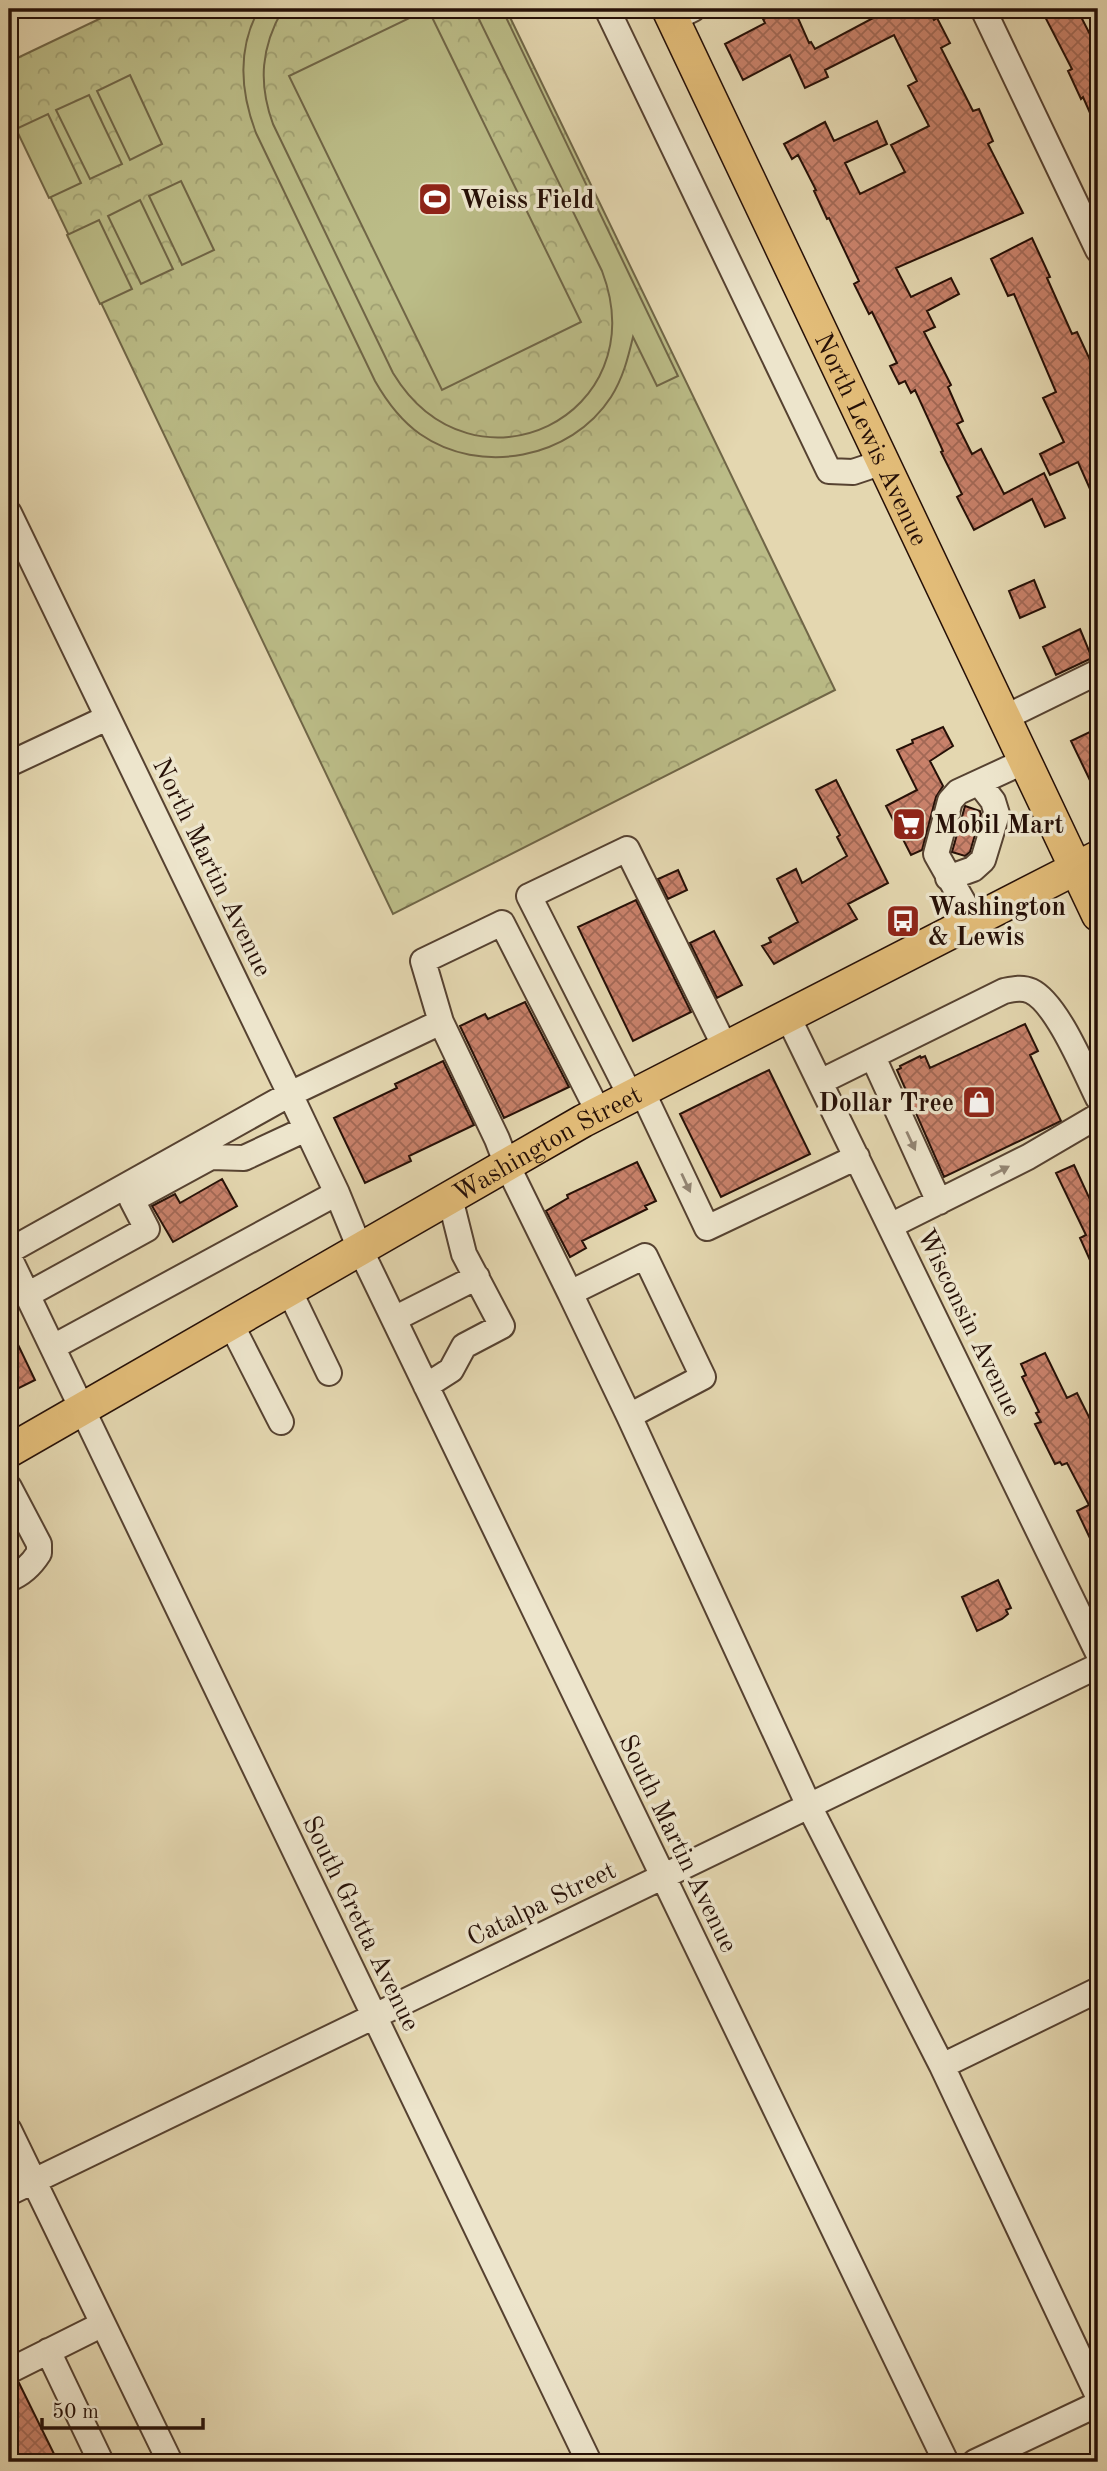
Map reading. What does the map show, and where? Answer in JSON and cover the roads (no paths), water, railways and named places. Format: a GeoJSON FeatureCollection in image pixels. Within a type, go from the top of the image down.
{"type":"FeatureCollection","features":[{"type":"Feature","properties":{"kind":"main road","name":"North Lewis Avenue"},"geometry":{"type":"LineString","coordinates":[[678,12],[883,462],[1004,718],[1025,761],[1087,863],[1098,915]]}},
{"type":"Feature","properties":{"kind":"main road","name":"Washington Street"},"geometry":{"type":"LineString","coordinates":[[9,1451],[599,1113],[1087,863]]}},
{"type":"Feature","properties":{"kind":"street"},"geometry":{"type":"LineString","coordinates":[[607,9],[829,471],[853,472],[883,462]]}},
{"type":"Feature","properties":{"kind":"street"},"geometry":{"type":"LineString","coordinates":[[983,9],[1098,250]]}},
{"type":"Feature","properties":{"kind":"street","name":"North Martin Avenue"},"geometry":{"type":"LineString","coordinates":[[9,513],[290,1094],[337,1193],[360,1250]]}},
{"type":"Feature","properties":{"kind":"street"},"geometry":{"type":"LineString","coordinates":[[1004,718],[1098,672]]}},
{"type":"Feature","properties":{"kind":"street"},"geometry":{"type":"LineString","coordinates":[[9,764],[107,718]]}},
{"type":"Feature","properties":{"kind":"street"},"geometry":{"type":"LineString","coordinates":[[974,921],[936,854],[950,801],[958,792],[1025,761]]}},
{"type":"Feature","properties":{"kind":"street"},"geometry":{"type":"LineString","coordinates":[[948,878],[973,869],[983,860],[997,814],[993,801],[979,783]]}},
{"type":"Feature","properties":{"kind":"street"},"geometry":{"type":"LineString","coordinates":[[726,1049],[627,849],[529,896],[707,1228],[857,1157]]}},
{"type":"Feature","properties":{"kind":"street"},"geometry":{"type":"LineString","coordinates":[[599,1113],[502,923],[423,961],[441,1022],[497,1139],[507,1166],[629,1416],[809,1806],[942,2066],[1098,2396]]}},
{"type":"Feature","properties":{"kind":"street"},"geometry":{"type":"LineString","coordinates":[[820,1082],[1004,991],[1016,988],[1032,992],[1051,1007],[1098,1098]]}},
{"type":"Feature","properties":{"kind":"street","name":"Wisconsin Avenue"},"geometry":{"type":"LineString","coordinates":[[788,1017],[1098,1653]]}},
{"type":"Feature","properties":{"kind":"street"},"geometry":{"type":"LineString","coordinates":[[9,1251],[290,1094],[441,1022]]}},
{"type":"Feature","properties":{"kind":"street"},"geometry":{"type":"LineString","coordinates":[[873,1057],[939,1202]]}},
{"type":"Feature","properties":{"kind":"street"},"geometry":{"type":"LineString","coordinates":[[890,1226],[1028,1157],[1098,1116]]}},
{"type":"Feature","properties":{"kind":"street"},"geometry":{"type":"LineString","coordinates":[[27,1296],[147,1229],[132,1200],[211,1157],[244,1158],[306,1129]]}},
{"type":"Feature","properties":{"kind":"street"},"geometry":{"type":"LineString","coordinates":[[52,1347],[337,1193]]}},
{"type":"Feature","properties":{"kind":"street"},"geometry":{"type":"LineString","coordinates":[[426,1386],[451,1370],[464,1346],[502,1326],[464,1254],[450,1198]]}},
{"type":"Feature","properties":{"kind":"street","name":"South Martin Avenue"},"geometry":{"type":"LineString","coordinates":[[360,1250],[946,2462]]}},
{"type":"Feature","properties":{"kind":"street"},"geometry":{"type":"LineString","coordinates":[[570,1293],[645,1256],[703,1377],[629,1416]]}},
{"type":"Feature","properties":{"kind":"street","name":"South Gretta Avenue"},"geometry":{"type":"LineString","coordinates":[[9,1258],[589,2462]]}},
{"type":"Feature","properties":{"kind":"street"},"geometry":{"type":"LineString","coordinates":[[394,1319],[477,1277]]}},
{"type":"Feature","properties":{"kind":"street"},"geometry":{"type":"LineString","coordinates":[[289,1290],[329,1373]]}},
{"type":"Feature","properties":{"kind":"street"},"geometry":{"type":"LineString","coordinates":[[231,1324],[281,1422]]}},
{"type":"Feature","properties":{"kind":"street"},"geometry":{"type":"LineString","coordinates":[[9,1487],[39,1544],[39,1553],[17,1576],[9,1579]]}},
{"type":"Feature","properties":{"kind":"street","name":"Catalpa Street"},"geometry":{"type":"LineString","coordinates":[[9,2193],[1098,1666]]}},
{"type":"Feature","properties":{"kind":"street"},"geometry":{"type":"LineString","coordinates":[[942,2066],[1098,1990]]}},
{"type":"Feature","properties":{"kind":"street"},"geometry":{"type":"LineString","coordinates":[[9,2130],[170,2462]]}},
{"type":"Feature","properties":{"kind":"street"},"geometry":{"type":"LineString","coordinates":[[9,2371],[103,2324]]}},
{"type":"Feature","properties":{"kind":"street"},"geometry":{"type":"LineString","coordinates":[[48,2351],[101,2462]]}},
{"type":"Feature","properties":{"kind":"street"},"geometry":{"type":"LineString","coordinates":[[975,2462],[1098,2404]]}},
{"type":"Feature","properties":{"kind":"place","name":"Weiss Field"},"geometry":{"type":"Point","coordinates":[435,199]}},
{"type":"Feature","properties":{"kind":"place","name":"Mobil Mart"},"geometry":{"type":"Point","coordinates":[909,824]}},
{"type":"Feature","properties":{"kind":"place","name":"Washington & Lewis"},"geometry":{"type":"Point","coordinates":[903,921]}},
{"type":"Feature","properties":{"kind":"place","name":"Dollar Tree"},"geometry":{"type":"Point","coordinates":[979,1102]}}]}
